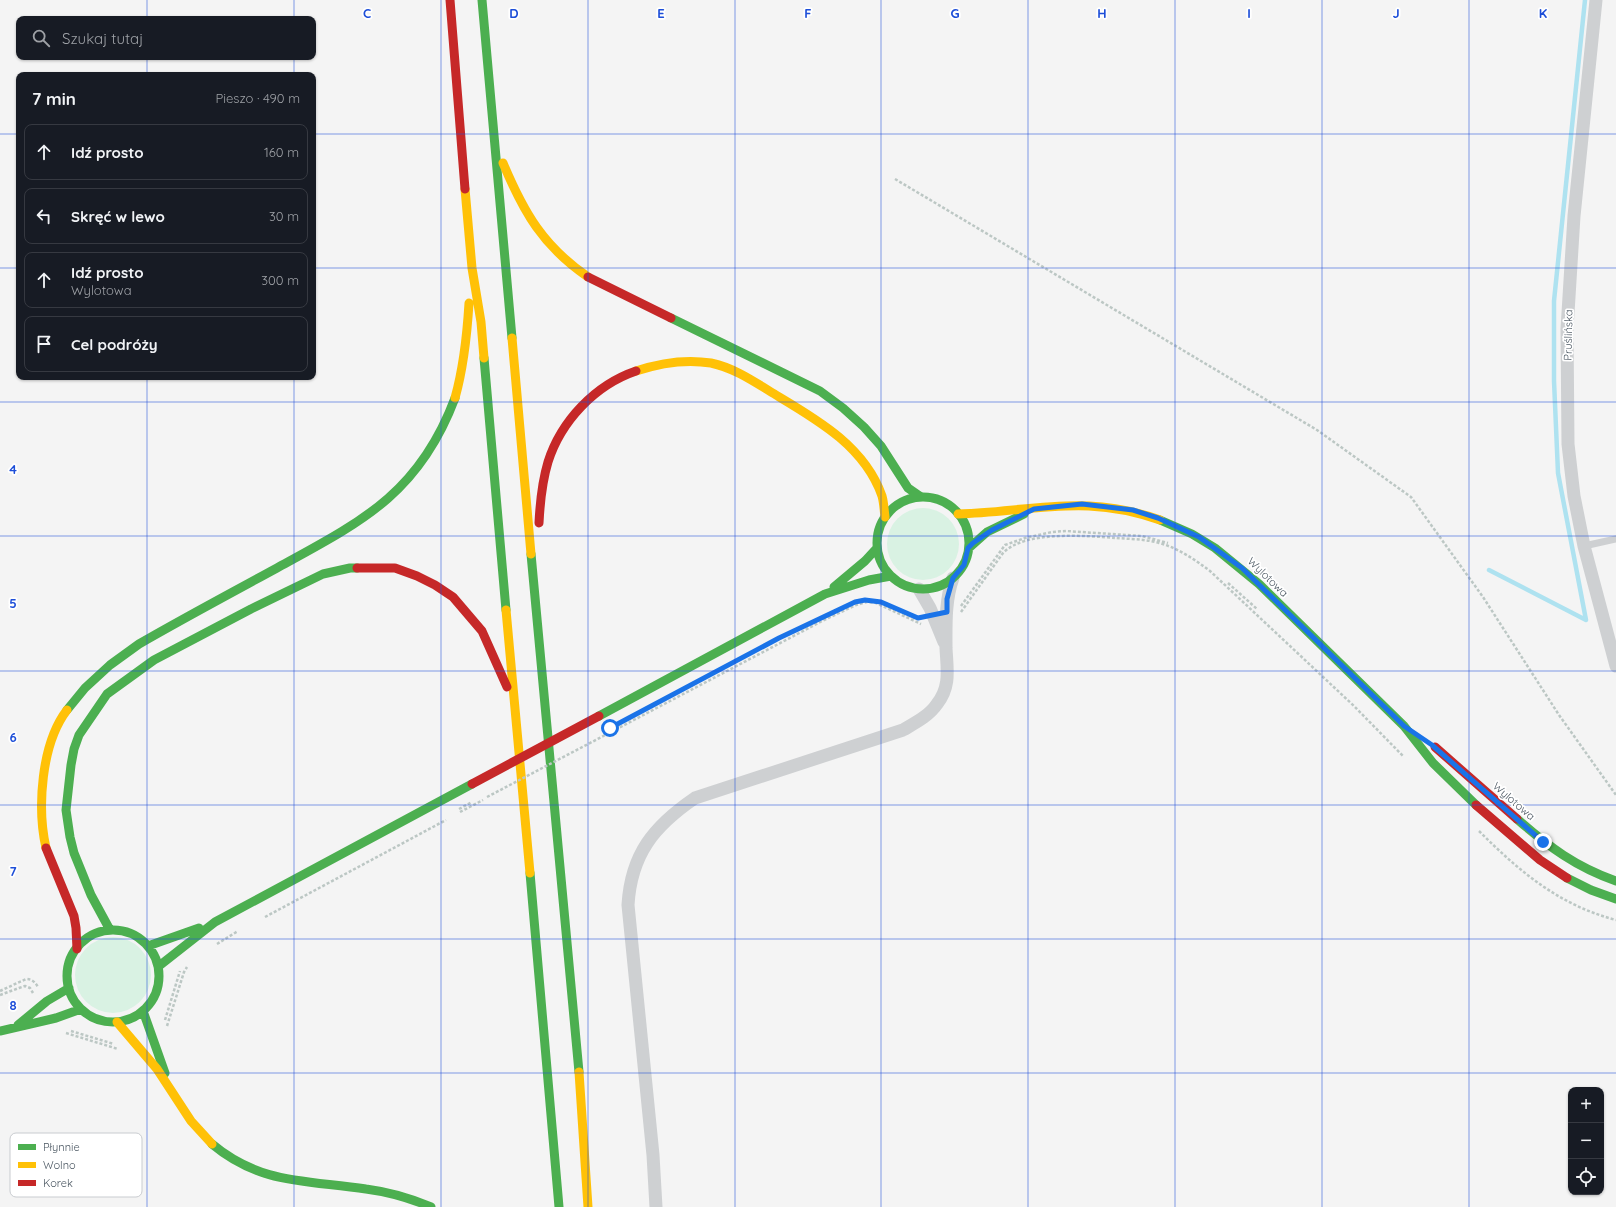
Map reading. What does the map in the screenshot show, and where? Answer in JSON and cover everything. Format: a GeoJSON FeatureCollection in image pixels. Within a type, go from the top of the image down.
{"type":"FeatureCollection","features":[{"type":"Feature","properties":{"kind":"main road"},"geometry":{"type":"LineString","coordinates":[[450,0],[472,268],[482,322],[558,1207]]}},
{"type":"Feature","properties":{"kind":"main road"},"geometry":{"type":"LineString","coordinates":[[482,0],[535,603],[581,1092],[588,1207]]}},
{"type":"Feature","properties":{"kind":"main road"},"geometry":{"type":"LineString","coordinates":[[495,144],[513,188],[526,213],[547,244],[563,259],[588,277],[820,391],[841,406],[862,425],[877,441],[904,483],[921,498]]}},
{"type":"Feature","properties":{"kind":"main road"},"geometry":{"type":"LineString","coordinates":[[77,949],[74,916],[47,846],[42,826],[41,788],[44,768],[53,736],[64,714],[92,679],[120,655],[162,629],[332,538],[368,516],[395,494],[429,452],[451,409],[460,383],[465,355],[472,268]]}},
{"type":"Feature","properties":{"kind":"main road"},"geometry":{"type":"LineString","coordinates":[[535,603],[541,495],[548,460],[557,440],[568,420],[596,392],[631,372],[658,364],[701,362],[720,366],[736,372],[798,407],[830,429],[856,454],[875,480],[881,495],[885,517]]}},
{"type":"Feature","properties":{"kind":"main road"},"geometry":{"type":"LineString","coordinates":[[921,498],[940,501],[948,505],[958,514],[967,531],[968,548],[964,565],[953,578],[938,586],[919,589],[909,587],[899,582],[884,568],[878,548],[878,537],[885,517],[892,509],[901,503],[921,498]]}},
{"type":"Feature","properties":{"kind":"main road","name":"Wylotowa"},"geometry":{"type":"LineString","coordinates":[[958,514],[1082,504],[1133,510],[1158,518],[1199,537],[1242,568],[1404,726],[1424,753],[1478,807],[1529,851],[1554,870],[1578,884],[1616,899]]}},
{"type":"Feature","properties":{"kind":"main road","name":"Wylotowa"},"geometry":{"type":"LineString","coordinates":[[968,548],[992,530],[1034,509]]}},
{"type":"Feature","properties":{"kind":"main road"},"geometry":{"type":"LineString","coordinates":[[825,594],[865,561],[878,548]]}},
{"type":"Feature","properties":{"kind":"main road"},"geometry":{"type":"LineString","coordinates":[[110,930],[91,895],[74,853],[70,837],[66,810],[71,765],[78,736],[107,694],[154,660],[257,606],[323,574],[350,568],[395,568],[417,576],[435,585],[453,597],[467,612],[482,631],[515,709]]}},
{"type":"Feature","properties":{"kind":"main road"},"geometry":{"type":"LineString","coordinates":[[148,946],[215,922],[825,594],[869,580],[891,576]]}},
{"type":"Feature","properties":{"kind":"main road","name":"Wylotowa"},"geometry":{"type":"LineString","coordinates":[[1404,726],[1432,745],[1543,842],[1560,855],[1601,876],[1616,881]]}},
{"type":"Feature","properties":{"kind":"main road"},"geometry":{"type":"LineString","coordinates":[[158,966],[215,922]]}},
{"type":"Feature","properties":{"kind":"main road"},"geometry":{"type":"LineString","coordinates":[[110,930],[121,930],[141,938],[156,958],[158,966],[159,984],[152,1002],[143,1011],[128,1020],[116,1022],[105,1022],[94,1018],[81,1009],[71,994],[67,972],[70,961],[81,943],[90,936],[99,932],[110,930]]}},
{"type":"Feature","properties":{"kind":"main road"},"geometry":{"type":"LineString","coordinates":[[16,1026],[47,1001],[69,988]]}},
{"type":"Feature","properties":{"kind":"main road"},"geometry":{"type":"LineString","coordinates":[[0,1031],[16,1026],[56,1018],[81,1009]]}},
{"type":"Feature","properties":{"kind":"main road"},"geometry":{"type":"LineString","coordinates":[[143,1011],[169,1085]]}},
{"type":"Feature","properties":{"kind":"main road"},"geometry":{"type":"LineString","coordinates":[[116,1022],[169,1085],[192,1123],[220,1150],[235,1160],[253,1169],[276,1177],[296,1181],[394,1193],[431,1207]]}},
{"type":"Feature","properties":{"kind":"street","name":"Pruślińska"},"geometry":{"type":"LineString","coordinates":[[1596,0],[1574,216],[1567,329],[1568,444],[1574,496],[1584,546],[1616,666]]}},
{"type":"Feature","properties":{"kind":"street"},"geometry":{"type":"LineString","coordinates":[[656,1207],[653,1155],[628,905],[632,876],[636,861],[653,834],[674,813],[695,798],[903,730],[922,718],[938,704],[945,690],[948,676],[946,648],[953,613],[947,599],[953,578]]}},
{"type":"Feature","properties":{"kind":"street"},"geometry":{"type":"LineString","coordinates":[[919,589],[929,619],[946,648]]}},
{"type":"Feature","properties":{"kind":"lane"},"geometry":{"type":"LineString","coordinates":[[1584,546],[1616,539]]}},
{"type":"Feature","properties":{"kind":"path"},"geometry":{"type":"LineString","coordinates":[[894,179],[1317,430],[1411,497],[1483,597],[1559,715],[1616,795]]}},
{"type":"Feature","properties":{"kind":"path"},"geometry":{"type":"LineString","coordinates":[[953,613],[959,609],[1005,545],[1037,534],[1066,531],[1142,536],[1157,539],[1178,547],[1199,558],[1213,568],[1262,613]]}},
{"type":"Feature","properties":{"kind":"path"},"geometry":{"type":"LineString","coordinates":[[953,613],[1008,547],[1029,540],[1065,535],[1133,539],[1159,543],[1186,554],[1210,571],[1354,706],[1403,756]]}},
{"type":"Feature","properties":{"kind":"path"},"geometry":{"type":"LineString","coordinates":[[800,628],[855,602],[865,600],[881,602],[915,618],[929,619]]}},
{"type":"Feature","properties":{"kind":"path"},"geometry":{"type":"LineString","coordinates":[[453,814],[610,730],[856,605],[867,602],[876,603],[922,624],[929,619]]}},
{"type":"Feature","properties":{"kind":"path"},"geometry":{"type":"LineString","coordinates":[[1336,684],[1394,741]]}},
{"type":"Feature","properties":{"kind":"path"},"geometry":{"type":"LineString","coordinates":[[610,730],[671,696]]}},
{"type":"Feature","properties":{"kind":"path"},"geometry":{"type":"LineString","coordinates":[[260,920],[446,818],[438,819]]}},
{"type":"Feature","properties":{"kind":"path"},"geometry":{"type":"LineString","coordinates":[[418,830],[425,827]]}},
{"type":"Feature","properties":{"kind":"path"},"geometry":{"type":"LineString","coordinates":[[1474,827],[1506,858],[1555,895],[1578,907],[1616,920]]}},
{"type":"Feature","properties":{"kind":"path"},"geometry":{"type":"LineString","coordinates":[[1481,827],[1515,861],[1539,879],[1571,898]]}},
{"type":"Feature","properties":{"kind":"path"},"geometry":{"type":"LineString","coordinates":[[1578,902],[1616,916]]}},
{"type":"Feature","properties":{"kind":"path"},"geometry":{"type":"LineString","coordinates":[[211,948],[238,929],[214,942]]}},
{"type":"Feature","properties":{"kind":"path"},"geometry":{"type":"LineString","coordinates":[[167,1027],[184,972],[190,963]]}},
{"type":"Feature","properties":{"kind":"path"},"geometry":{"type":"LineString","coordinates":[[153,1036],[162,1027],[184,966]]}},
{"type":"Feature","properties":{"kind":"path"},"geometry":{"type":"LineString","coordinates":[[0,991],[26,979],[30,979],[35,982],[47,1001]]}},
{"type":"Feature","properties":{"kind":"path"},"geometry":{"type":"LineString","coordinates":[[0,995],[25,986],[30,988],[36,999]]}},
{"type":"Feature","properties":{"kind":"path"},"geometry":{"type":"LineString","coordinates":[[56,1018],[61,1027],[66,1030],[127,1048],[136,1044]]}},
{"type":"Feature","properties":{"kind":"path"},"geometry":{"type":"LineString","coordinates":[[62,1032],[119,1049]]}},
{"type":"Feature","properties":{"kind":"green space"},"geometry":{"type":"Polygon","coordinates":[[[923,508],[943,514],[953,524],[959,544],[953,564],[943,574],[923,580],[903,574],[893,564],[887,544],[893,524],[903,514],[923,508]]]}},
{"type":"Feature","properties":{"kind":"green space"},"geometry":{"type":"Polygon","coordinates":[[[113,937],[127,940],[140,948],[148,961],[151,975],[148,989],[140,1002],[127,1010],[113,1013],[99,1010],[86,1002],[78,989],[75,975],[78,961],[86,948],[99,940],[113,937]]]}},
{"type":"Feature","properties":{"kind":"waterway"},"geometry":{"type":"LineString","coordinates":[[1489,570],[1586,620],[1558,473],[1554,381],[1554,301],[1585,0]]}},
{"type":"Feature","properties":{"kind":"traffic: fast"},"geometry":{"type":"LineString","coordinates":[[482,0],[512,338]]}},
{"type":"Feature","properties":{"kind":"traffic: fast"},"geometry":{"type":"LineString","coordinates":[[671,318],[820,391],[843,408],[864,427],[881,446],[908,488],[921,497]]}},
{"type":"Feature","properties":{"kind":"traffic: fast"},"geometry":{"type":"LineString","coordinates":[[484,358],[506,610]]}},
{"type":"Feature","properties":{"kind":"traffic: fast"},"geometry":{"type":"LineString","coordinates":[[67,710],[85,688],[110,665],[139,644],[335,536],[384,502],[405,482],[424,459],[440,431],[455,398]]}},
{"type":"Feature","properties":{"kind":"traffic: fast"},"geometry":{"type":"LineString","coordinates":[[923,497],[940,501],[955,511],[965,526],[969,543],[965,560],[955,575],[940,585],[923,589],[906,585],[891,575],[881,560],[877,543],[881,526],[891,511],[906,501],[923,497]]}},
{"type":"Feature","properties":{"kind":"traffic: fast"},"geometry":{"type":"LineString","coordinates":[[969,548],[987,532],[1024,514]]}},
{"type":"Feature","properties":{"kind":"traffic: fast"},"geometry":{"type":"LineString","coordinates":[[1160,520],[1192,534],[1215,548],[1259,584],[1404,726],[1433,763],[1476,805]]}},
{"type":"Feature","properties":{"kind":"traffic: fast"},"geometry":{"type":"LineString","coordinates":[[834,587],[865,561],[877,548]]}},
{"type":"Feature","properties":{"kind":"traffic: fast"},"geometry":{"type":"LineString","coordinates":[[531,554],[579,1072]]}},
{"type":"Feature","properties":{"kind":"traffic: fast"},"geometry":{"type":"LineString","coordinates":[[110,930],[91,895],[74,853],[70,837],[66,810],[71,765],[74,749],[79,735],[107,694],[154,660],[251,609],[323,574],[350,568],[357,568]]}},
{"type":"Feature","properties":{"kind":"traffic: fast"},"geometry":{"type":"LineString","coordinates":[[599,716],[825,594],[869,580],[891,576]]}},
{"type":"Feature","properties":{"kind":"traffic: fast"},"geometry":{"type":"LineString","coordinates":[[159,966],[215,922],[472,784]]}},
{"type":"Feature","properties":{"kind":"traffic: fast"},"geometry":{"type":"LineString","coordinates":[[1517,819],[1540,839],[1576,863],[1616,881]]}},
{"type":"Feature","properties":{"kind":"traffic: fast"},"geometry":{"type":"LineString","coordinates":[[530,873],[559,1207]]}},
{"type":"Feature","properties":{"kind":"traffic: fast"},"geometry":{"type":"LineString","coordinates":[[1567,878],[1591,890],[1616,899]]}},
{"type":"Feature","properties":{"kind":"traffic: fast"},"geometry":{"type":"LineString","coordinates":[[148,946],[199,928]]}},
{"type":"Feature","properties":{"kind":"traffic: fast"},"geometry":{"type":"LineString","coordinates":[[113,930],[131,934],[146,943],[155,958],[159,976],[155,994],[146,1009],[131,1018],[113,1022],[95,1018],[80,1009],[71,994],[67,976],[71,958],[80,943],[95,934],[113,930]]}},
{"type":"Feature","properties":{"kind":"traffic: fast"},"geometry":{"type":"LineString","coordinates":[[18,1025],[47,1001],[69,988]]}},
{"type":"Feature","properties":{"kind":"traffic: fast"},"geometry":{"type":"LineString","coordinates":[[0,1031],[56,1018],[81,1009]]}},
{"type":"Feature","properties":{"kind":"traffic: fast"},"geometry":{"type":"LineString","coordinates":[[143,1011],[165,1073]]}},
{"type":"Feature","properties":{"kind":"traffic: fast"},"geometry":{"type":"LineString","coordinates":[[212,1144],[230,1157],[267,1174],[305,1182],[383,1192],[407,1198],[431,1207]]}},
{"type":"Feature","properties":{"kind":"traffic: slow"},"geometry":{"type":"LineString","coordinates":[[503,163],[519,198],[536,227],[559,253],[588,277]]}},
{"type":"Feature","properties":{"kind":"traffic: slow"},"geometry":{"type":"LineString","coordinates":[[465,189],[472,268],[481,322],[484,358]]}},
{"type":"Feature","properties":{"kind":"traffic: slow"},"geometry":{"type":"LineString","coordinates":[[455,398],[465,351],[469,303]]}},
{"type":"Feature","properties":{"kind":"traffic: slow"},"geometry":{"type":"LineString","coordinates":[[512,338],[531,554]]}},
{"type":"Feature","properties":{"kind":"traffic: slow"},"geometry":{"type":"LineString","coordinates":[[636,371],[673,362],[692,361],[720,365],[753,381],[808,414],[838,436],[852,449],[864,463],[874,479],[882,496],[885,517]]}},
{"type":"Feature","properties":{"kind":"traffic: slow"},"geometry":{"type":"LineString","coordinates":[[958,514],[1056,506],[1089,506],[1125,510],[1160,520]]}},
{"type":"Feature","properties":{"kind":"traffic: slow"},"geometry":{"type":"LineString","coordinates":[[506,610],[530,873]]}},
{"type":"Feature","properties":{"kind":"traffic: slow"},"geometry":{"type":"LineString","coordinates":[[46,848],[42,814],[43,777],[51,740],[58,724],[67,710]]}},
{"type":"Feature","properties":{"kind":"traffic: slow"},"geometry":{"type":"LineString","coordinates":[[117,1022],[157,1069],[191,1121],[212,1144]]}},
{"type":"Feature","properties":{"kind":"traffic: slow"},"geometry":{"type":"LineString","coordinates":[[579,1072],[588,1207]]}},
{"type":"Feature","properties":{"kind":"traffic: jam"},"geometry":{"type":"LineString","coordinates":[[450,0],[465,189]]}},
{"type":"Feature","properties":{"kind":"traffic: jam"},"geometry":{"type":"LineString","coordinates":[[588,277],[671,318]]}},
{"type":"Feature","properties":{"kind":"traffic: jam"},"geometry":{"type":"LineString","coordinates":[[539,523],[546,470],[561,432],[582,406],[594,395],[607,385],[636,371]]}},
{"type":"Feature","properties":{"kind":"traffic: jam"},"geometry":{"type":"LineString","coordinates":[[357,568],[395,568],[417,576],[435,585],[453,597],[482,631],[507,687]]}},
{"type":"Feature","properties":{"kind":"traffic: jam"},"geometry":{"type":"LineString","coordinates":[[472,784],[599,716]]}},
{"type":"Feature","properties":{"kind":"traffic: jam"},"geometry":{"type":"LineString","coordinates":[[1435,747],[1517,819]]}},
{"type":"Feature","properties":{"kind":"traffic: jam"},"geometry":{"type":"LineString","coordinates":[[1476,805],[1540,860],[1567,878]]}},
{"type":"Feature","properties":{"kind":"traffic: jam"},"geometry":{"type":"LineString","coordinates":[[46,848],[74,916],[77,949]]}},
{"type":"Feature","properties":{"kind":"route"},"geometry":{"type":"LineString","coordinates":[[610,728],[779,638],[855,602],[865,600],[881,602],[915,618],[922,618],[947,612],[947,599],[953,578],[964,565],[968,548],[977,540],[1006,522],[1034,509],[1082,504],[1106,506],[1133,510],[1158,518],[1199,537],[1218,549],[1242,568],[1404,726],[1432,745],[1543,842]]}}]}
